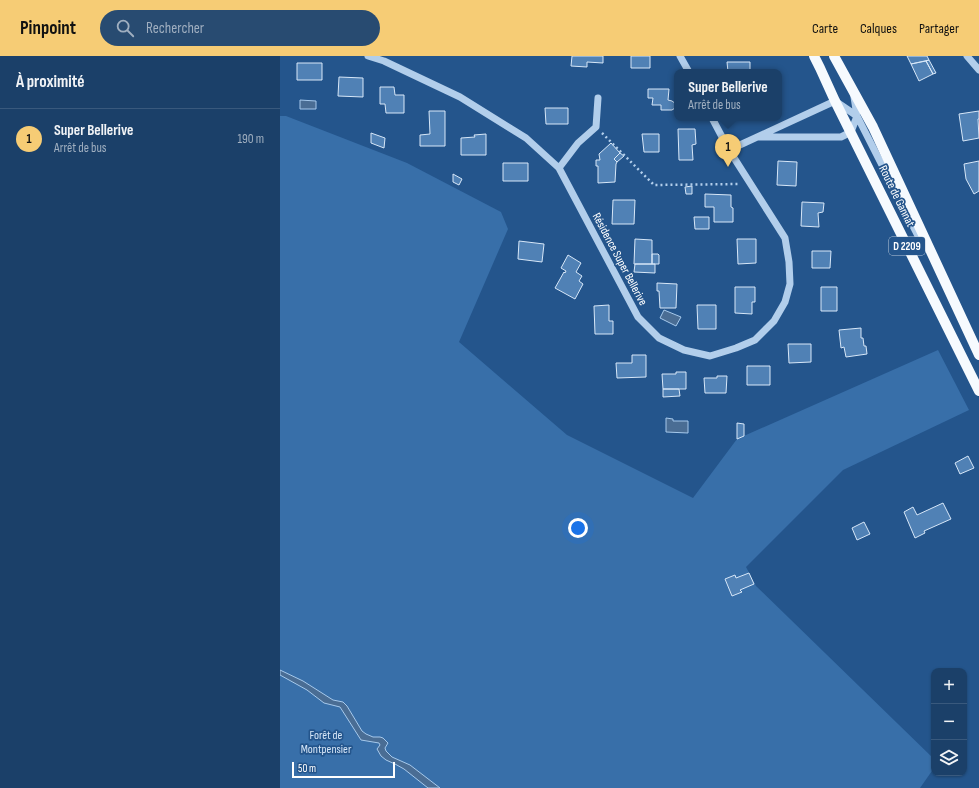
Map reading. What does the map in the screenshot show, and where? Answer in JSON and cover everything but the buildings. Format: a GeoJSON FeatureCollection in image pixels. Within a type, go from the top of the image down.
{"type":"FeatureCollection","features":[{"type":"Feature","properties":{"kind":"main road","name":"Route de Gannat"},"geometry":{"type":"LineString","coordinates":[[814,56],[835,102],[979,391]]}},
{"type":"Feature","properties":{"kind":"main road","name":"Route de Gannat"},"geometry":{"type":"LineString","coordinates":[[834,56],[876,134],[979,355]]}},
{"type":"Feature","properties":{"kind":"street","name":"Résidence Super Bellerive"},"geometry":{"type":"LineString","coordinates":[[368,56],[384,61],[460,97],[526,138],[559,168],[638,317],[659,338],[684,350],[710,356],[736,348],[754,340],[774,321],[785,302],[790,284],[789,262],[784,238],[729,150],[714,121]]}},
{"type":"Feature","properties":{"kind":"street"},"geometry":{"type":"LineString","coordinates":[[680,56],[686,69]]}},
{"type":"Feature","properties":{"kind":"street"},"geometry":{"type":"LineString","coordinates":[[967,56],[979,70]]}},
{"type":"Feature","properties":{"kind":"street"},"geometry":{"type":"LineString","coordinates":[[852,89],[857,116],[979,355]]}},
{"type":"Feature","properties":{"kind":"street"},"geometry":{"type":"LineString","coordinates":[[559,168],[578,143],[596,127],[598,98]]}},
{"type":"Feature","properties":{"kind":"street"},"geometry":{"type":"LineString","coordinates":[[729,150],[835,102],[857,116]]}},
{"type":"Feature","properties":{"kind":"street"},"geometry":{"type":"LineString","coordinates":[[756,137],[841,137],[851,132],[857,116]]}},
{"type":"Feature","properties":{"kind":"path"},"geometry":{"type":"LineString","coordinates":[[596,127],[654,185],[750,184]]}},
{"type":"Feature","properties":{"kind":"green space","name":"Forêt de Montpensier"},"geometry":{"type":"Polygon","coordinates":[[[280,116],[286,116],[407,163],[501,212],[508,229],[459,342],[567,435],[693,498],[737,439],[938,350],[969,410],[843,470],[746,567],[756,586],[931,756],[931,772],[920,788],[280,788],[280,116]]]}},
{"type":"Feature","properties":{"kind":"shaded area"},"geometry":{"type":"Polygon","coordinates":[[[300,100],[316,101],[316,109],[300,109],[300,100]]]}},
{"type":"Feature","properties":{"kind":"shaded area"},"geometry":{"type":"Polygon","coordinates":[[[664,310],[681,317],[676,326],[660,318],[664,310]]]}},
{"type":"Feature","properties":{"kind":"shaded area"},"geometry":{"type":"Polygon","coordinates":[[[666,418],[673,419],[673,421],[688,421],[688,433],[666,432],[666,418]]]}},
{"type":"Feature","properties":{"kind":"shaded area"},"geometry":{"type":"Polygon","coordinates":[[[280,670],[303,681],[333,700],[343,702],[362,731],[373,737],[383,738],[388,743],[385,748],[386,751],[392,757],[410,765],[440,788],[428,788],[404,769],[386,760],[381,756],[377,749],[380,745],[379,743],[361,740],[340,707],[324,703],[307,690],[280,675],[280,670]]]}},
{"type":"Feature","properties":{"kind":"place","name":"Super Bellerive"},"geometry":{"type":"Point","coordinates":[728,167]}}]}
